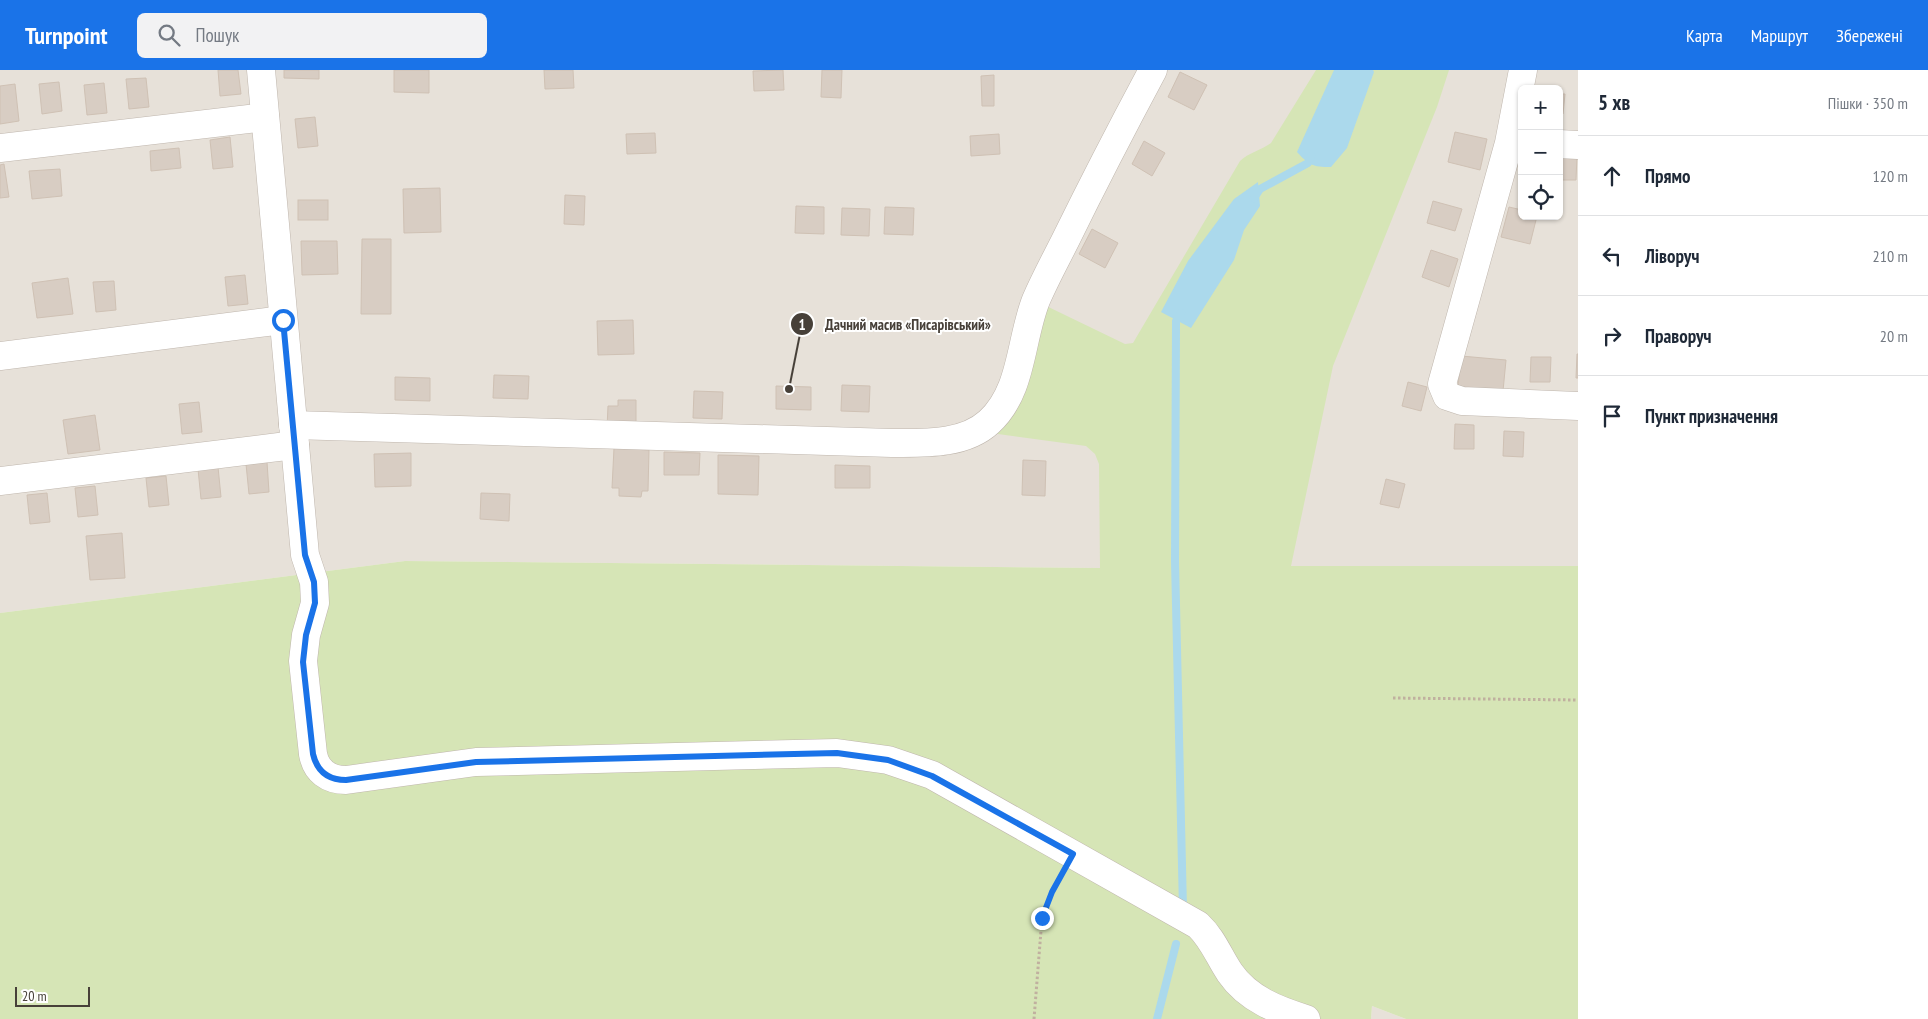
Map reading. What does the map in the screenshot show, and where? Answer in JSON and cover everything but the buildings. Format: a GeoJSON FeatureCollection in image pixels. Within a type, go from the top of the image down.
{"type":"FeatureCollection","features":[{"type":"Feature","properties":{"kind":"street"},"geometry":{"type":"LineString","coordinates":[[261,70],[305,555],[314,582],[315,603],[306,635],[303,662],[313,754],[317,767],[327,775],[336,779],[346,780],[450,764],[506,761],[837,753],[888,760],[932,776],[1198,925],[1209,935],[1231,974],[1242,987],[1260,1000],[1282,1011],[1306,1019]]}},
{"type":"Feature","properties":{"kind":"street"},"geometry":{"type":"LineString","coordinates":[[0,480],[294,435],[923,443],[951,440],[970,434],[988,423],[1007,399],[1036,301],[1095,180],[1153,70]]}},
{"type":"Feature","properties":{"kind":"street"},"geometry":{"type":"LineString","coordinates":[[1523,70],[1516,143],[1442,384],[1447,396],[1462,402],[1578,406]]}},
{"type":"Feature","properties":{"kind":"street"},"geometry":{"type":"LineString","coordinates":[[0,148],[265,117]]}},
{"type":"Feature","properties":{"kind":"street"},"geometry":{"type":"LineString","coordinates":[[1563,144],[1578,145]]}},
{"type":"Feature","properties":{"kind":"street"},"geometry":{"type":"LineString","coordinates":[[0,356],[283,320]]}},
{"type":"Feature","properties":{"kind":"path"},"geometry":{"type":"LineString","coordinates":[[1393,698],[1578,700]]}},
{"type":"Feature","properties":{"kind":"path"},"geometry":{"type":"LineString","coordinates":[[1034,1019],[1042,918],[1052,892],[1073,854]]}},
{"type":"Feature","properties":{"kind":"shaded area"},"geometry":{"type":"Polygon","coordinates":[[[0,70],[1578,70],[1578,566],[1100,568],[405,561],[0,613],[0,70]]]}},
{"type":"Feature","properties":{"kind":"shaded area"},"geometry":{"type":"Polygon","coordinates":[[[1372,1006],[1406,1019],[1371,1019],[1372,1006]]]}},
{"type":"Feature","properties":{"kind":"green space"},"geometry":{"type":"Polygon","coordinates":[[[1316,70],[1449,70],[1437,107],[1333,366],[1291,566],[1578,566],[1578,1019],[1406,1019],[1372,1006],[1371,1019],[0,1019],[0,613],[405,561],[1100,568],[1099,464],[1095,454],[1086,446],[976,431],[988,423],[1036,301],[1125,344],[1133,343],[1240,161],[1271,143],[1316,70]]]}},
{"type":"Feature","properties":{"kind":"water"},"geometry":{"type":"Polygon","coordinates":[[[1334,70],[1373,70],[1374,72],[1347,148],[1331,167],[1319,166],[1311,164],[1297,152],[1334,70]]]}},
{"type":"Feature","properties":{"kind":"water"},"geometry":{"type":"Polygon","coordinates":[[[1258,182],[1260,206],[1244,230],[1234,260],[1191,328],[1161,312],[1188,261],[1234,199],[1258,182]]]}},
{"type":"Feature","properties":{"kind":"waterway"},"geometry":{"type":"LineString","coordinates":[[1254,198],[1260,189],[1308,163],[1311,156]]}},
{"type":"Feature","properties":{"kind":"waterway"},"geometry":{"type":"LineString","coordinates":[[1181,313],[1176,321],[1175,561],[1183,909]]}},
{"type":"Feature","properties":{"kind":"waterway"},"geometry":{"type":"LineString","coordinates":[[1157,1019],[1176,944]]}},
{"type":"Feature","properties":{"kind":"place","name":"Дачний масив «Писарівський»"},"geometry":{"type":"Point","coordinates":[789,389]}},
{"type":"Feature","properties":{"kind":"route"},"geometry":{"type":"LineString","coordinates":[[283,320],[305,555],[314,582],[315,603],[303,648],[303,662],[314,760],[322,772],[332,778],[346,780],[450,764],[476,762],[837,753],[888,760],[932,776],[1073,854],[1052,892],[1042,918]]}}]}
